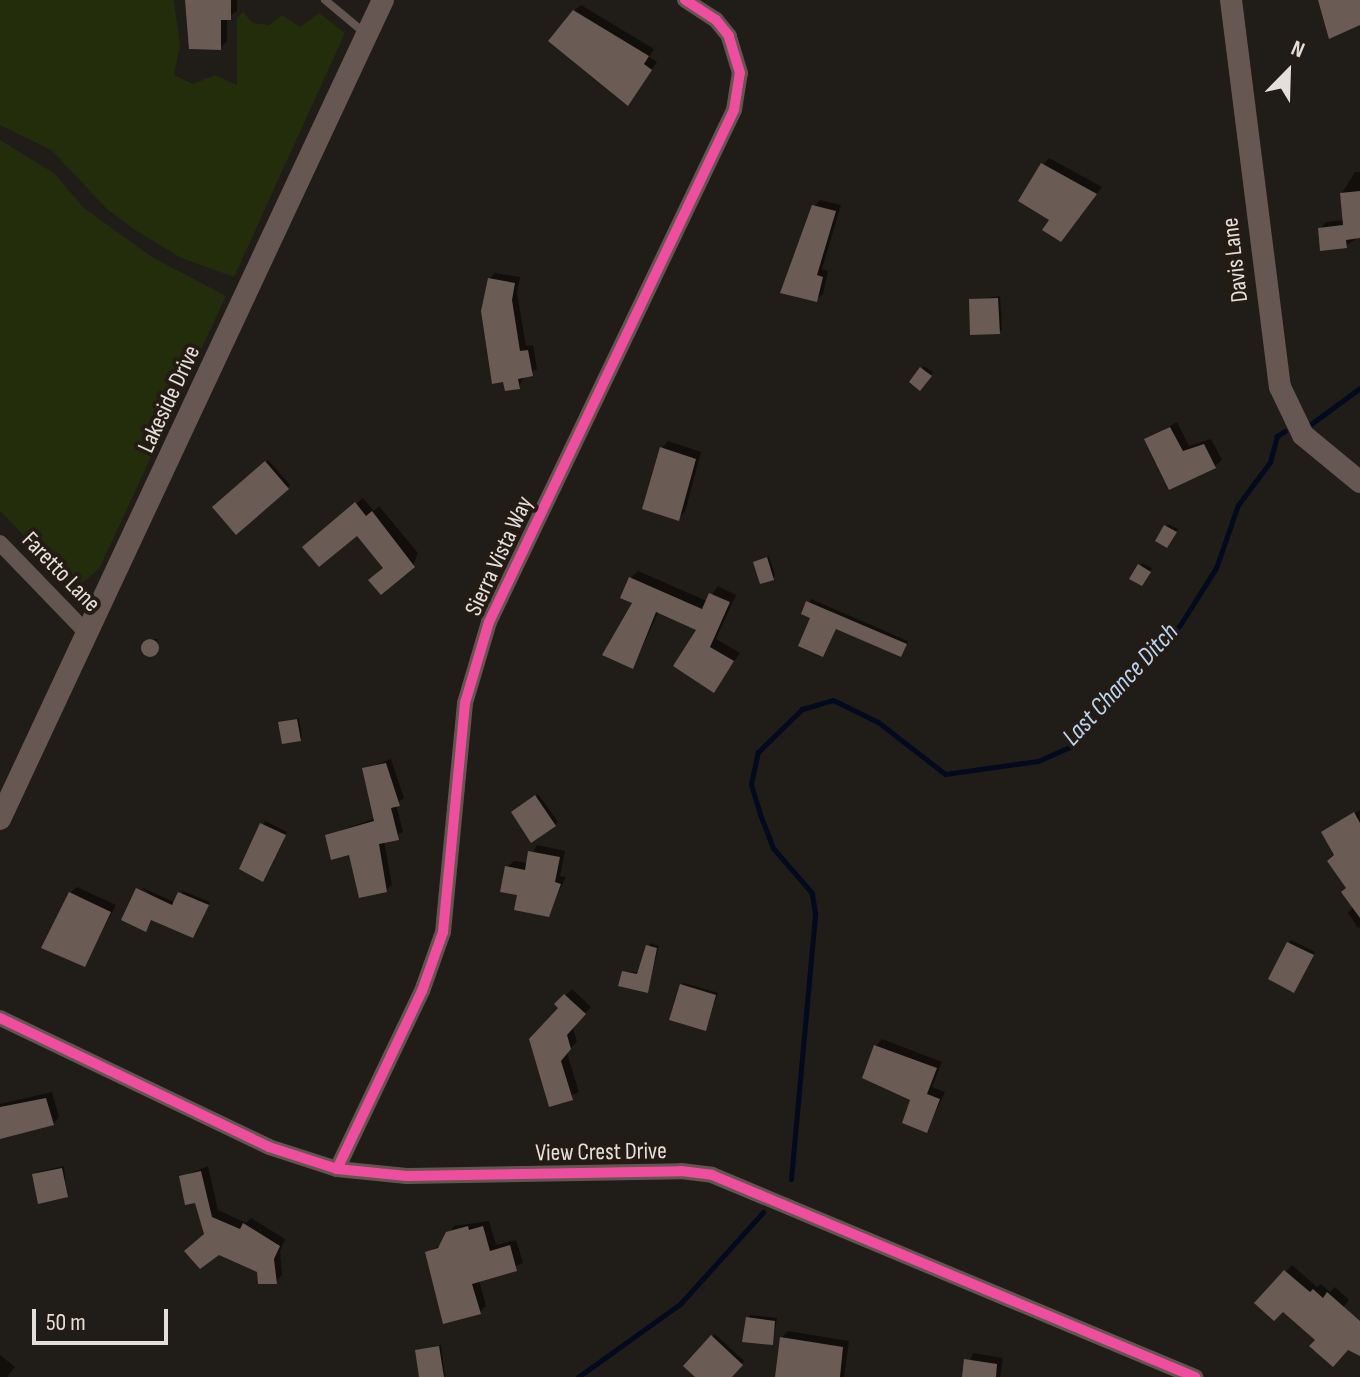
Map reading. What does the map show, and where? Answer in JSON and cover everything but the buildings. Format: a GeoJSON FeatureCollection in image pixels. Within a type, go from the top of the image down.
{"type":"FeatureCollection","features":[{"type":"Feature","properties":{"kind":"street","name":"Lakeside Drive"},"geometry":{"type":"LineString","coordinates":[[0,819],[383,0]]}},
{"type":"Feature","properties":{"kind":"street","name":"Sierra Vista Way"},"geometry":{"type":"LineString","coordinates":[[337,1169],[422,991],[443,932],[465,703],[489,622],[737,102],[740,73],[729,36],[716,20],[685,0]]}},
{"type":"Feature","properties":{"kind":"street","name":"Davis Lane"},"geometry":{"type":"LineString","coordinates":[[1231,0],[1280,387],[1303,435],[1360,482]]}},
{"type":"Feature","properties":{"kind":"street","name":"Faretto Lane"},"geometry":{"type":"LineString","coordinates":[[0,543],[88,634]]}},
{"type":"Feature","properties":{"kind":"street","name":"View Crest Drive"},"geometry":{"type":"LineString","coordinates":[[0,1018],[269,1147],[337,1169],[407,1176],[681,1171],[712,1175],[1195,1377]]}},
{"type":"Feature","properties":{"kind":"lane"},"geometry":{"type":"LineString","coordinates":[[325,0],[367,35]]}},
{"type":"Feature","properties":{"kind":"green space"},"geometry":{"type":"Polygon","coordinates":[[[0,0],[174,0],[180,46],[174,75],[193,84],[215,75],[237,85],[237,18],[243,12],[253,23],[269,25],[282,15],[300,27],[319,13],[345,33],[234,277],[181,258],[135,230],[108,210],[51,150],[0,125],[0,0]]]}},
{"type":"Feature","properties":{"kind":"green space"},"geometry":{"type":"Polygon","coordinates":[[[0,140],[54,173],[84,208],[152,257],[226,296],[99,569],[79,586],[70,584],[0,511],[0,140]]]}},
{"type":"Feature","properties":{"kind":"waterway","name":"Last Chance Ditch"},"geometry":{"type":"LineString","coordinates":[[1311,424],[1360,388]]}},
{"type":"Feature","properties":{"kind":"waterway","name":"Last Chance Ditch"},"geometry":{"type":"LineString","coordinates":[[791,1179],[815,913],[812,893],[773,848],[760,814],[751,784],[758,752],[802,709],[833,700],[878,722],[945,774],[1038,761],[1069,747],[1180,625],[1216,568],[1238,505],[1270,462],[1277,436],[1285,431]]}},
{"type":"Feature","properties":{"kind":"waterway","name":"Last Chance Ditch"},"geometry":{"type":"LineString","coordinates":[[578,1377],[680,1304],[763,1212]]}},
{"type":"Feature","properties":{"kind":"cycle path"},"geometry":{"type":"LineString","coordinates":[[337,1169],[422,991],[443,932],[465,703],[489,622],[734,110],[740,73],[729,36],[716,20],[685,0]]}},
{"type":"Feature","properties":{"kind":"cycle path"},"geometry":{"type":"LineString","coordinates":[[0,1018],[269,1147],[337,1169],[407,1176],[681,1171],[712,1175],[1195,1377]]}}]}
